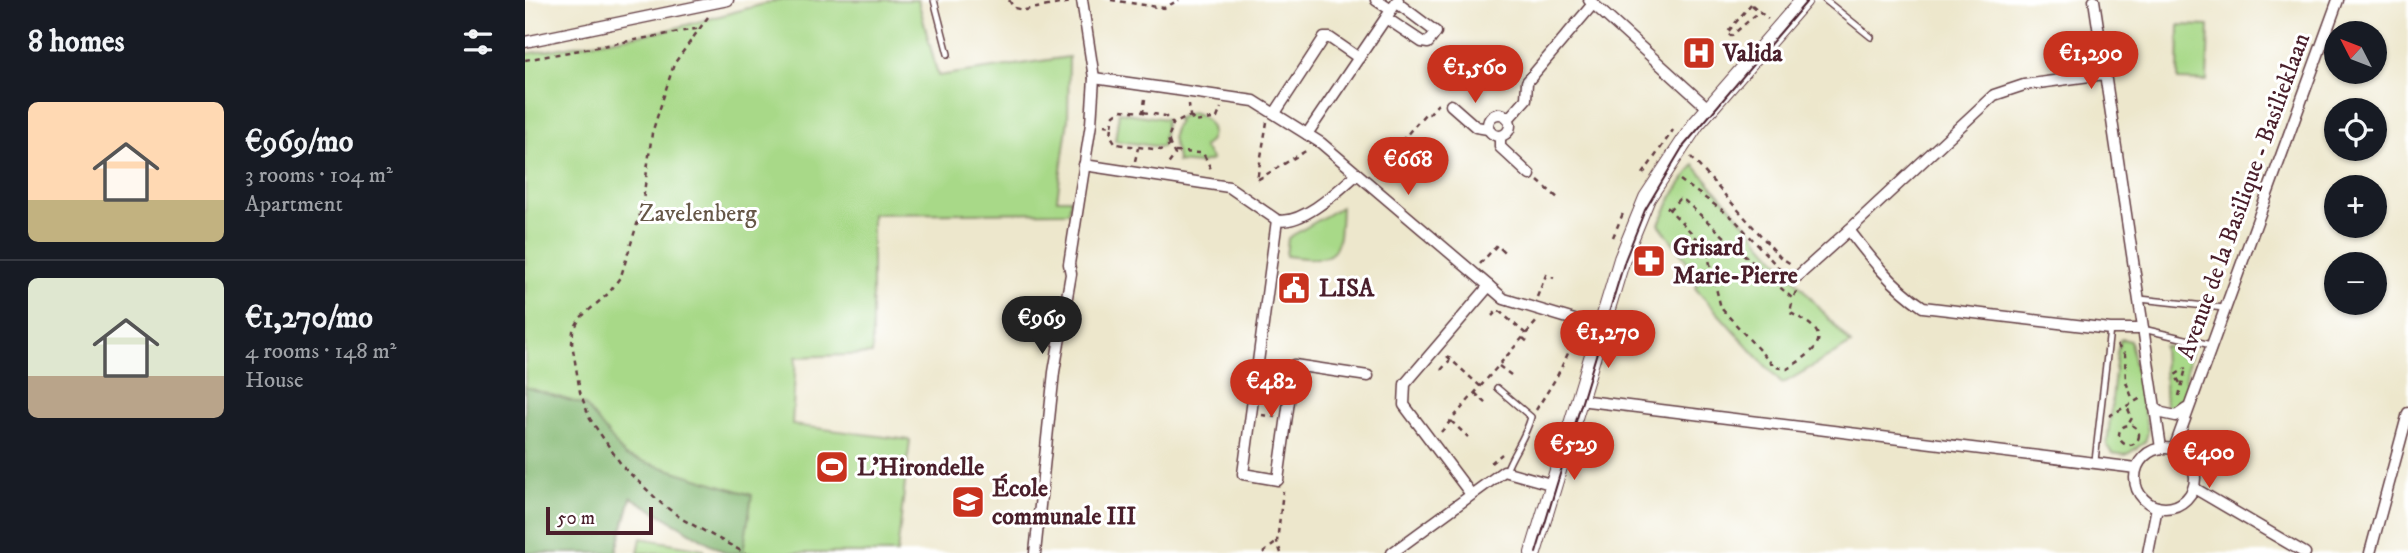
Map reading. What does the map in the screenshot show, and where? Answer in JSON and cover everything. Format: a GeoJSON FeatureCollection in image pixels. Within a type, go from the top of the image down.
{"type":"FeatureCollection","features":[{"type":"Feature","properties":{"kind":"main road"},"geometry":{"type":"LineString","coordinates":[[1533,553],[1629,239],[1647,198],[1669,161],[1709,109],[1804,0]]}},
{"type":"Feature","properties":{"kind":"street"},"geometry":{"type":"LineString","coordinates":[[525,42],[727,0]]}},
{"type":"Feature","properties":{"kind":"street"},"geometry":{"type":"LineString","coordinates":[[1034,553],[1054,372],[1061,346],[1094,78],[1080,0]]}},
{"type":"Feature","properties":{"kind":"street"},"geometry":{"type":"LineString","coordinates":[[1307,134],[1393,8],[1376,0]]}},
{"type":"Feature","properties":{"kind":"street"},"geometry":{"type":"LineString","coordinates":[[2094,0],[2140,299],[2149,403],[2161,448]]}},
{"type":"Feature","properties":{"kind":"street","name":"Avenue de la Basilique - Basilieklaan"},"geometry":{"type":"LineString","coordinates":[[2174,449],[2185,402],[2211,345],[2338,0]]}},
{"type":"Feature","properties":{"kind":"street"},"geometry":{"type":"LineString","coordinates":[[1509,118],[1526,99],[1527,82],[1591,2],[1709,109]]}},
{"type":"Feature","properties":{"kind":"street"},"geometry":{"type":"LineString","coordinates":[[1271,117],[1324,38],[1330,38],[1359,58]]}},
{"type":"Feature","properties":{"kind":"street"},"geometry":{"type":"LineString","coordinates":[[1798,276],[1994,96],[2024,86],[2104,74]]}},
{"type":"Feature","properties":{"kind":"street"},"geometry":{"type":"LineString","coordinates":[[1094,78],[1254,101],[1271,117],[1307,134],[1504,299],[1601,328]]}},
{"type":"Feature","properties":{"kind":"street"},"geometry":{"type":"LineString","coordinates":[[1451,105],[1476,127],[1488,129],[1500,137]]}},
{"type":"Feature","properties":{"kind":"street"},"geometry":{"type":"LineString","coordinates":[[1488,129],[1490,118],[1494,115],[1509,118],[1511,128],[1500,137]]}},
{"type":"Feature","properties":{"kind":"street"},"geometry":{"type":"LineString","coordinates":[[1500,137],[1500,147],[1530,174]]}},
{"type":"Feature","properties":{"kind":"street"},"geometry":{"type":"LineString","coordinates":[[1084,165],[1229,187],[1277,220],[1295,219],[1361,178]]}},
{"type":"Feature","properties":{"kind":"street"},"geometry":{"type":"LineString","coordinates":[[1277,220],[1243,474],[1278,480],[1294,365],[1363,373]]}},
{"type":"Feature","properties":{"kind":"street"},"geometry":{"type":"LineString","coordinates":[[1849,230],[1881,271],[1904,294],[1923,307],[2110,329],[2143,329]]}},
{"type":"Feature","properties":{"kind":"street"},"geometry":{"type":"LineString","coordinates":[[1471,493],[1404,405],[1402,394],[1405,384],[1489,286]]}},
{"type":"Feature","properties":{"kind":"street"},"geometry":{"type":"LineString","coordinates":[[1579,400],[2136,468]]}},
{"type":"Feature","properties":{"kind":"street"},"geometry":{"type":"LineString","coordinates":[[2149,403],[2158,411],[2176,416],[2183,414],[2185,402]]}},
{"type":"Feature","properties":{"kind":"street"},"geometry":{"type":"LineString","coordinates":[[2369,553],[2408,413]]}},
{"type":"Feature","properties":{"kind":"street"},"geometry":{"type":"LineString","coordinates":[[2161,448],[2174,449],[2192,464],[2194,488],[2175,506],[2157,507],[2138,492],[2136,468],[2145,454],[2161,448]]}},
{"type":"Feature","properties":{"kind":"street"},"geometry":{"type":"LineString","coordinates":[[1392,553],[1471,493],[1506,471],[1554,485]]}},
{"type":"Feature","properties":{"kind":"street"},"geometry":{"type":"LineString","coordinates":[[2194,488],[2305,553]]}},
{"type":"Feature","properties":{"kind":"street"},"geometry":{"type":"LineString","coordinates":[[2148,553],[2157,507]]}},
{"type":"Feature","properties":{"kind":"lane"},"geometry":{"type":"LineString","coordinates":[[935,0],[948,54]]}},
{"type":"Feature","properties":{"kind":"lane"},"geometry":{"type":"LineString","coordinates":[[1825,0],[1871,37]]}},
{"type":"Feature","properties":{"kind":"lane"},"geometry":{"type":"LineString","coordinates":[[2140,299],[2224,308]]}},
{"type":"Feature","properties":{"kind":"lane"},"geometry":{"type":"LineString","coordinates":[[2095,461],[2110,329]]}},
{"type":"Feature","properties":{"kind":"lane"},"geometry":{"type":"LineString","coordinates":[[2143,329],[2211,345]]}},
{"type":"Feature","properties":{"kind":"lane"},"geometry":{"type":"LineString","coordinates":[[1497,388],[1531,417],[1528,431],[1512,454],[1506,471]]}},
{"type":"Feature","properties":{"kind":"path"},"geometry":{"type":"LineString","coordinates":[[1009,0],[1014,8],[1025,10],[1080,0]]}},
{"type":"Feature","properties":{"kind":"path"},"geometry":{"type":"LineString","coordinates":[[1111,0],[1164,8],[1179,0]]}},
{"type":"Feature","properties":{"kind":"path"},"geometry":{"type":"LineString","coordinates":[[1759,11],[1731,36],[1727,33],[1751,4],[1759,11],[1768,19]]}},
{"type":"Feature","properties":{"kind":"path"},"geometry":{"type":"LineString","coordinates":[[706,6],[708,19],[674,64],[656,121],[642,208],[621,276],[609,293],[580,318],[573,331],[572,343],[580,393],[590,419],[624,467],[662,504],[682,519],[745,553]]}},
{"type":"Feature","properties":{"kind":"path"},"geometry":{"type":"LineString","coordinates":[[525,60],[701,28]]}},
{"type":"Feature","properties":{"kind":"path"},"geometry":{"type":"LineString","coordinates":[[1143,113],[1145,98]]}},
{"type":"Feature","properties":{"kind":"path"},"geometry":{"type":"LineString","coordinates":[[1361,178],[1444,98],[1451,105]]}},
{"type":"Feature","properties":{"kind":"path"},"geometry":{"type":"LineString","coordinates":[[1189,104],[1190,116],[1195,122],[1217,118],[1221,108]]}},
{"type":"Feature","properties":{"kind":"path"},"geometry":{"type":"LineString","coordinates":[[1170,145],[1160,150],[1116,144],[1111,136],[1112,126],[1114,115],[1121,110],[1165,116],[1173,124]]}},
{"type":"Feature","properties":{"kind":"path"},"geometry":{"type":"LineString","coordinates":[[1175,152],[1168,139],[1173,124],[1190,116]]}},
{"type":"Feature","properties":{"kind":"path"},"geometry":{"type":"LineString","coordinates":[[1251,190],[1257,180],[1271,117]]}},
{"type":"Feature","properties":{"kind":"path"},"geometry":{"type":"LineString","coordinates":[[1098,124],[1112,126]]}},
{"type":"Feature","properties":{"kind":"path"},"geometry":{"type":"LineString","coordinates":[[1135,161],[1138,148]]}},
{"type":"Feature","properties":{"kind":"path"},"geometry":{"type":"LineString","coordinates":[[1257,180],[1309,149]]}},
{"type":"Feature","properties":{"kind":"path"},"geometry":{"type":"LineString","coordinates":[[1684,167],[1696,149]]}},
{"type":"Feature","properties":{"kind":"path"},"geometry":{"type":"LineString","coordinates":[[1167,166],[1175,152]]}},
{"type":"Feature","properties":{"kind":"path"},"geometry":{"type":"LineString","coordinates":[[1175,152],[1203,153],[1212,173]]}},
{"type":"Feature","properties":{"kind":"path"},"geometry":{"type":"LineString","coordinates":[[1691,157],[1780,257]]}},
{"type":"Feature","properties":{"kind":"path"},"geometry":{"type":"LineString","coordinates":[[1530,174],[1559,199]]}},
{"type":"Feature","properties":{"kind":"path"},"geometry":{"type":"LineString","coordinates":[[1672,186],[1678,179],[1733,218],[1785,276]]}},
{"type":"Feature","properties":{"kind":"path"},"geometry":{"type":"LineString","coordinates":[[1793,299],[1685,201],[1678,199],[1668,209],[1706,248],[1721,308],[1776,367],[1787,369],[1814,352],[1819,338],[1817,329],[1808,321],[1790,313],[1797,289]]}},
{"type":"Feature","properties":{"kind":"path"},"geometry":{"type":"LineString","coordinates":[[1473,272],[1497,245],[1504,251]]}},
{"type":"Feature","properties":{"kind":"path"},"geometry":{"type":"LineString","coordinates":[[1432,443],[1540,317],[1538,309],[1546,275],[1554,278]]}},
{"type":"Feature","properties":{"kind":"path"},"geometry":{"type":"LineString","coordinates":[[1492,316],[1498,310],[1529,343]]}},
{"type":"Feature","properties":{"kind":"path"},"geometry":{"type":"LineString","coordinates":[[1439,344],[1447,351],[1445,355],[1481,387]]}},
{"type":"Feature","properties":{"kind":"path"},"geometry":{"type":"LineString","coordinates":[[2107,344],[2118,346],[2125,355],[2126,382],[2133,400]]}},
{"type":"Feature","properties":{"kind":"path"},"geometry":{"type":"LineString","coordinates":[[1258,359],[1294,365]]}},
{"type":"Feature","properties":{"kind":"path"},"geometry":{"type":"LineString","coordinates":[[1441,370],[1450,360]]}},
{"type":"Feature","properties":{"kind":"path"},"geometry":{"type":"LineString","coordinates":[[1499,366],[1511,375]]}},
{"type":"Feature","properties":{"kind":"path"},"geometry":{"type":"LineString","coordinates":[[2181,384],[2178,396],[2185,402]]}},
{"type":"Feature","properties":{"kind":"path"},"geometry":{"type":"LineString","coordinates":[[1475,393],[1487,404]]}},
{"type":"Feature","properties":{"kind":"path"},"geometry":{"type":"LineString","coordinates":[[2133,400],[2149,403]]}},
{"type":"Feature","properties":{"kind":"path"},"geometry":{"type":"LineString","coordinates":[[2109,416],[2128,408],[2133,400]]}},
{"type":"Feature","properties":{"kind":"path"},"geometry":{"type":"LineString","coordinates":[[2128,408],[2132,418],[2129,425],[2121,428],[2119,435],[2122,442],[2129,445],[2136,442],[2139,434],[2136,427],[2129,425]]}},
{"type":"Feature","properties":{"kind":"path"},"geometry":{"type":"LineString","coordinates":[[1251,413],[1286,419]]}},
{"type":"Feature","properties":{"kind":"path"},"geometry":{"type":"LineString","coordinates":[[1451,421],[1468,437]]}},
{"type":"Feature","properties":{"kind":"path"},"geometry":{"type":"LineString","coordinates":[[1278,480],[1283,491],[1277,542],[1280,553]]}},
{"type":"Feature","properties":{"kind":"path"},"geometry":{"type":"LineString","coordinates":[[1263,553],[1277,542]]}},
{"type":"Feature","properties":{"kind":"green space","name":"Zavelenberg"},"geometry":{"type":"Polygon","coordinates":[[[778,0],[918,0],[938,76],[1069,57],[1068,120],[1057,199],[1071,199],[1069,212],[872,214],[872,354],[796,357],[792,425],[910,440],[897,553],[726,553],[631,497],[616,553],[525,553],[525,54],[668,30],[778,0]]]}},
{"type":"Feature","properties":{"kind":"green space"},"geometry":{"type":"Polygon","coordinates":[[[2179,25],[2209,26],[2207,81],[2178,80],[2179,25]]]}},
{"type":"Feature","properties":{"kind":"green space"},"geometry":{"type":"Polygon","coordinates":[[[1119,112],[1166,119],[1162,147],[1115,141],[1119,112]]]}},
{"type":"Feature","properties":{"kind":"green space"},"geometry":{"type":"Polygon","coordinates":[[[1191,112],[1203,117],[1212,131],[1203,147],[1212,160],[1199,164],[1177,162],[1172,137],[1179,122],[1176,119],[1191,112]]]}},
{"type":"Feature","properties":{"kind":"green space"},"geometry":{"type":"Polygon","coordinates":[[[1694,165],[1851,344],[1782,384],[1695,288],[1700,279],[1659,224],[1675,192],[1694,165]]]}},
{"type":"Feature","properties":{"kind":"green space"},"geometry":{"type":"Polygon","coordinates":[[[1341,207],[1339,237],[1332,253],[1316,258],[1286,256],[1288,238],[1341,207]]]}},
{"type":"Feature","properties":{"kind":"green space"},"geometry":{"type":"Polygon","coordinates":[[[2120,340],[2130,341],[2148,432],[2145,442],[2126,455],[2112,453],[2107,446],[2117,353],[2120,340]]]}},
{"type":"Feature","properties":{"kind":"green space"},"geometry":{"type":"Polygon","coordinates":[[[2163,346],[2191,349],[2185,380],[2189,381],[2181,405],[2173,411],[2166,409],[2163,346]]]}},
{"type":"Feature","properties":{"kind":"green space"},"geometry":{"type":"Polygon","coordinates":[[[525,387],[585,405],[625,456],[752,495],[743,553],[726,553],[631,497],[616,553],[525,553],[525,387]]]}},
{"type":"Feature","properties":{"kind":"green space"},"geometry":{"type":"Polygon","coordinates":[[[641,538],[704,549],[704,553],[638,553],[641,538]]]}},
{"type":"Feature","properties":{"kind":"tram line"},"geometry":{"type":"LineString","coordinates":[[1536,553],[1625,260],[1645,210],[1682,148],[1808,0]]}},
{"type":"Feature","properties":{"kind":"place","name":"Valida"},"geometry":{"type":"Point","coordinates":[1699,53]}},
{"type":"Feature","properties":{"kind":"place","name":"Grisard Marie-Pierre"},"geometry":{"type":"Point","coordinates":[1649,261]}},
{"type":"Feature","properties":{"kind":"place","name":"LISA"},"geometry":{"type":"Point","coordinates":[1294,288]}},
{"type":"Feature","properties":{"kind":"place","name":"L'Hirondelle"},"geometry":{"type":"Point","coordinates":[832,467]}},
{"type":"Feature","properties":{"kind":"place","name":"École communale III"},"geometry":{"type":"Point","coordinates":[968,502]}}]}
